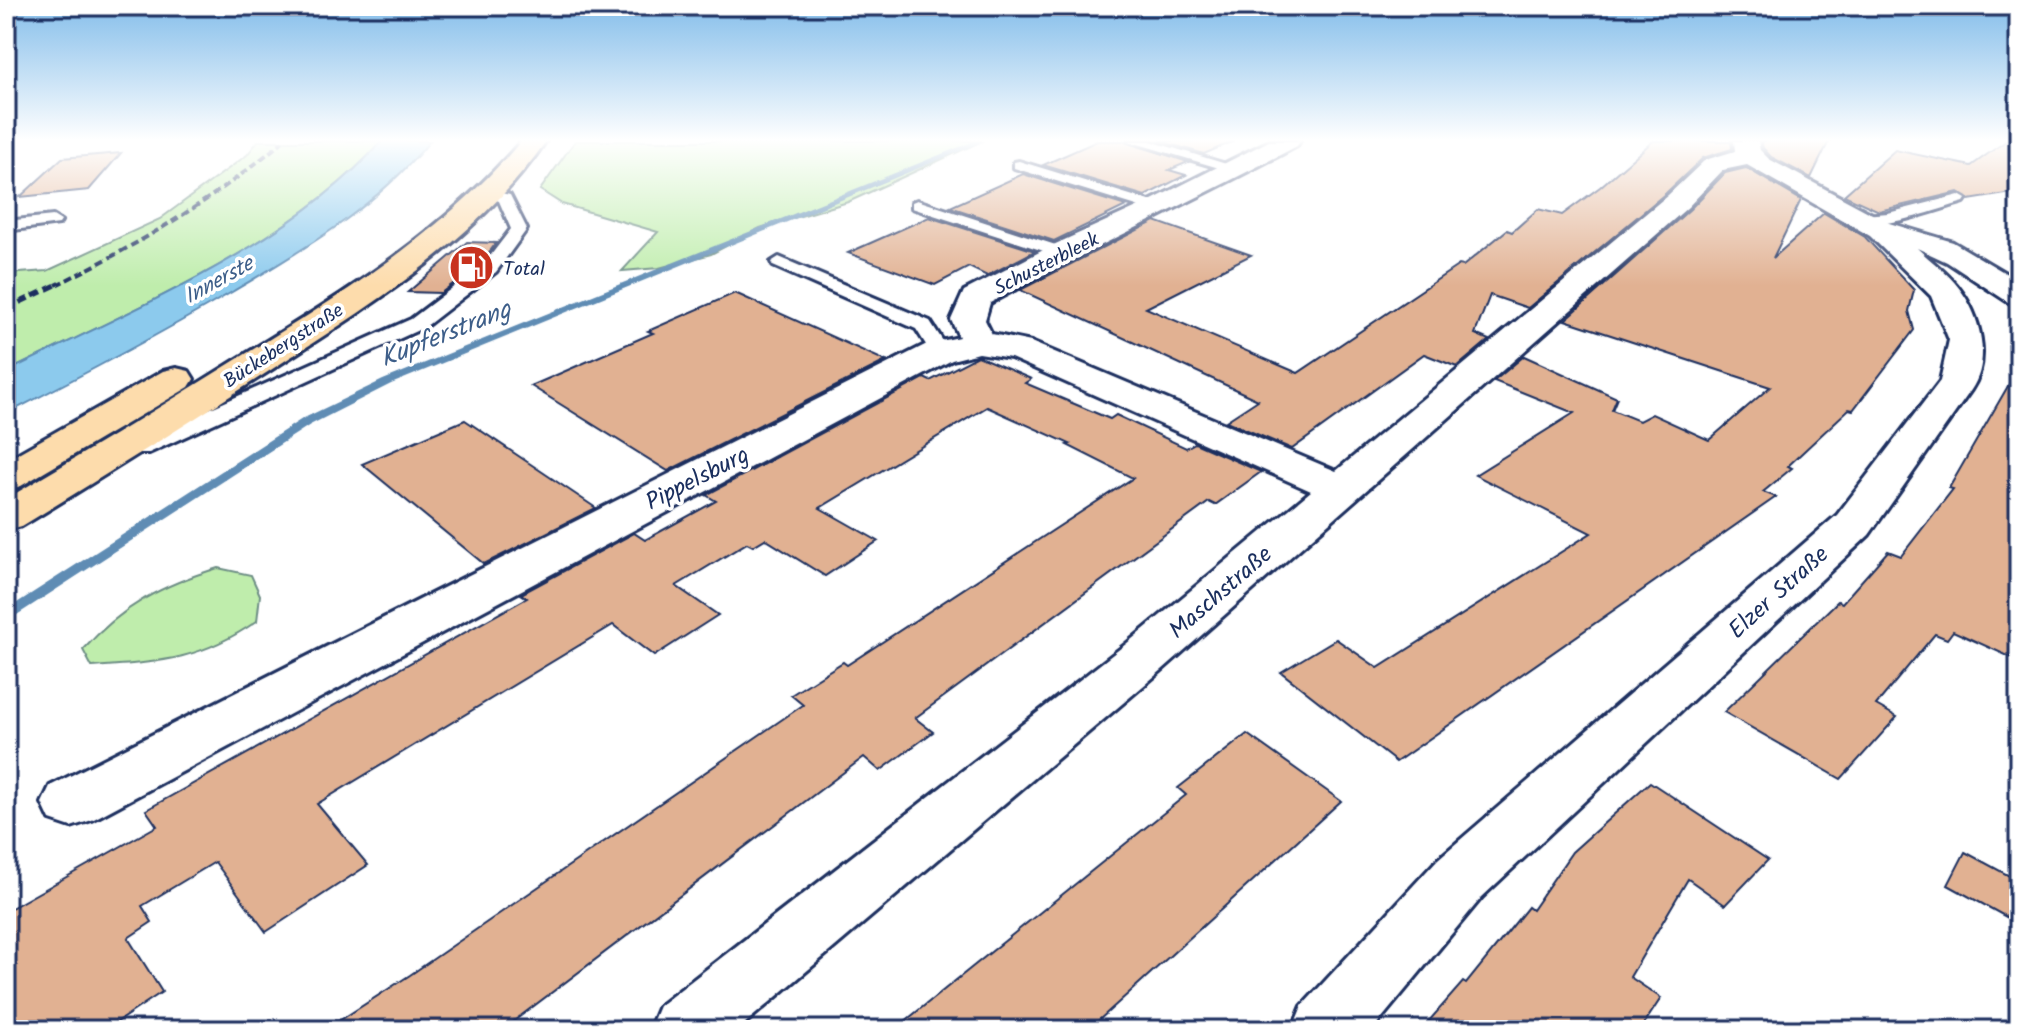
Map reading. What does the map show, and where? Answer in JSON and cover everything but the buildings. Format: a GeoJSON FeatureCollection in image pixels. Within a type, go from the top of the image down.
{"type":"FeatureCollection","features":[{"type":"Feature","properties":{"kind":"highway","name":"Bückebergstraße"},"geometry":{"type":"LineString","coordinates":[[6,477],[318,291],[425,212],[449,189]]}},
{"type":"Feature","properties":{"kind":"highway","name":"Bückebergstraße"},"geometry":{"type":"LineString","coordinates":[[6,517],[335,312],[425,248],[492,189]]}},
{"type":"Feature","properties":{"kind":"street","name":"Schusterbleek"},"geometry":{"type":"LineString","coordinates":[[979,343],[968,320],[976,298],[1062,252],[1195,189]]}},
{"type":"Feature","properties":{"kind":"street","name":"Maschstraße"},"geometry":{"type":"LineString","coordinates":[[684,1030],[1144,657],[1609,261],[1687,189]]}},
{"type":"Feature","properties":{"kind":"street","name":"Elzer Straße"},"geometry":{"type":"LineString","coordinates":[[1327,1030],[1460,878],[1853,525],[1958,382],[1966,340],[1954,306],[1928,272],[1872,225],[1804,189]]}},
{"type":"Feature","properties":{"kind":"street"},"geometry":{"type":"LineString","coordinates":[[1872,225],[1928,240],[1954,252],[2019,295]]}},
{"type":"Feature","properties":{"kind":"street","name":"Pippelsburg"},"geometry":{"type":"LineString","coordinates":[[71,803],[940,352],[979,343],[1019,349],[1341,489]]}},
{"type":"Feature","properties":{"kind":"lane"},"geometry":{"type":"LineString","coordinates":[[1098,189],[1158,208]]}},
{"type":"Feature","properties":{"kind":"lane"},"geometry":{"type":"LineString","coordinates":[[62,484],[418,323],[490,268],[519,229],[505,198],[488,194]]}},
{"type":"Feature","properties":{"kind":"lane"},"geometry":{"type":"LineString","coordinates":[[1872,225],[1959,199]]}},
{"type":"Feature","properties":{"kind":"lane"},"geometry":{"type":"LineString","coordinates":[[917,205],[1062,252]]}},
{"type":"Feature","properties":{"kind":"lane"},"geometry":{"type":"LineString","coordinates":[[6,226],[53,221]]}},
{"type":"Feature","properties":{"kind":"lane"},"geometry":{"type":"LineString","coordinates":[[779,262],[923,325],[940,352]]}},
{"type":"Feature","properties":{"kind":"green space"},"geometry":{"type":"Polygon","coordinates":[[[200,189],[331,189],[255,244],[206,273],[6,372],[6,274],[47,271],[160,219],[200,189]]]}},
{"type":"Feature","properties":{"kind":"green space"},"geometry":{"type":"Polygon","coordinates":[[[876,189],[848,202],[760,228],[711,254],[659,268],[622,271],[658,232],[562,204],[540,190],[876,189]]]}},
{"type":"Feature","properties":{"kind":"green space"},"geometry":{"type":"Polygon","coordinates":[[[218,568],[251,575],[260,595],[257,621],[197,652],[158,661],[92,667],[83,650],[128,609],[161,590],[218,568]]]}},
{"type":"Feature","properties":{"kind":"water","name":"Innerste"},"geometry":{"type":"Polygon","coordinates":[[[331,189],[383,189],[338,226],[232,292],[6,414],[6,372],[206,273],[302,212],[331,189]]]}},
{"type":"Feature","properties":{"kind":"waterway","name":"Kupferstrang"},"geometry":{"type":"LineString","coordinates":[[6,617],[306,422],[387,382],[862,189]]}},
{"type":"Feature","properties":{"kind":"railway"},"geometry":{"type":"LineString","coordinates":[[58,284],[116,254],[220,189]]}},
{"type":"Feature","properties":{"kind":"railway"},"geometry":{"type":"LineString","coordinates":[[6,309],[58,284]]}},
{"type":"Feature","properties":{"kind":"place","name":"Total"},"geometry":{"type":"Point","coordinates":[472,268]}}]}
